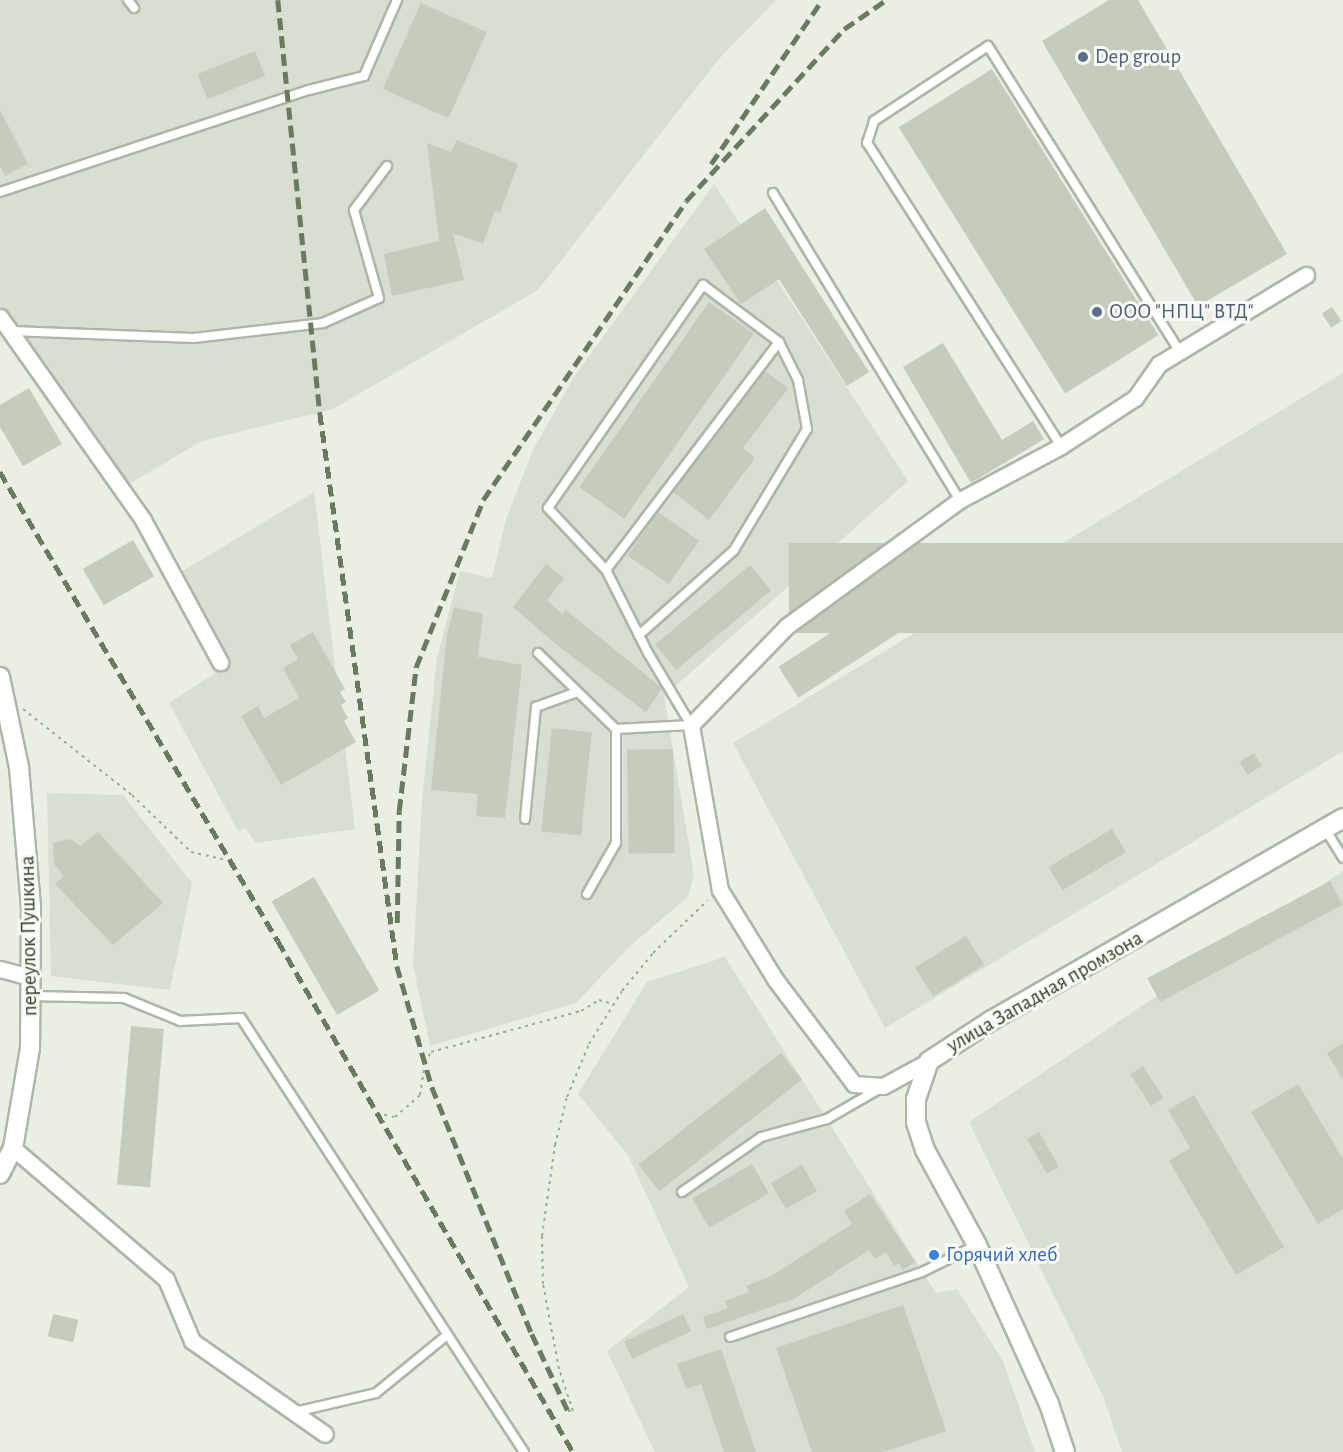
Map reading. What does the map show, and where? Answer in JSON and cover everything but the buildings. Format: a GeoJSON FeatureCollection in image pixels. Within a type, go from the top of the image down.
{"type":"FeatureCollection","features":[{"type":"Feature","properties":{"kind":"street"},"geometry":{"type":"LineString","coordinates":[[929,1061],[883,1086],[854,1084],[775,978],[720,890],[692,725],[787,626],[960,500],[1061,446],[1135,398],[1159,364],[1306,274]]}},
{"type":"Feature","properties":{"kind":"street"},"geometry":{"type":"LineString","coordinates":[[0,317],[143,520],[220,662]]}},
{"type":"Feature","properties":{"kind":"street","name":"переулок Пушкина"},"geometry":{"type":"LineString","coordinates":[[0,676],[27,828],[30,976],[30,1048],[13,1148],[0,1174]]}},
{"type":"Feature","properties":{"kind":"street","name":"улица Западная промзона"},"geometry":{"type":"LineString","coordinates":[[1065,1452],[1049,1404],[977,1245],[925,1150],[916,1122],[916,1099],[929,1061],[992,1020],[1343,818]]}},
{"type":"Feature","properties":{"kind":"street"},"geometry":{"type":"LineString","coordinates":[[0,969],[30,976]]}},
{"type":"Feature","properties":{"kind":"street"},"geometry":{"type":"LineString","coordinates":[[13,1148],[166,1279],[192,1341],[325,1434]]}},
{"type":"Feature","properties":{"kind":"lane"},"geometry":{"type":"LineString","coordinates":[[128,0],[134,8]]}},
{"type":"Feature","properties":{"kind":"lane"},"geometry":{"type":"LineString","coordinates":[[0,192],[309,90],[364,76],[397,0]]}},
{"type":"Feature","properties":{"kind":"lane"},"geometry":{"type":"LineString","coordinates":[[1061,446],[867,143],[874,121],[988,46],[1180,352]]}},
{"type":"Feature","properties":{"kind":"lane"},"geometry":{"type":"LineString","coordinates":[[9,331],[194,338],[323,323],[379,298],[354,210],[387,166]]}},
{"type":"Feature","properties":{"kind":"lane"},"geometry":{"type":"LineString","coordinates":[[773,193],[960,500]]}},
{"type":"Feature","properties":{"kind":"lane"},"geometry":{"type":"LineString","coordinates":[[616,729],[692,725],[639,635],[606,570],[548,508],[703,285],[779,342],[798,380],[807,429],[734,550],[639,635]]}},
{"type":"Feature","properties":{"kind":"lane"},"geometry":{"type":"LineString","coordinates":[[606,570],[779,342]]}},
{"type":"Feature","properties":{"kind":"lane"},"geometry":{"type":"LineString","coordinates":[[538,653],[616,729],[616,843],[587,894]]}},
{"type":"Feature","properties":{"kind":"lane"},"geometry":{"type":"LineString","coordinates":[[525,819],[536,707],[578,692]]}},
{"type":"Feature","properties":{"kind":"lane"},"geometry":{"type":"LineString","coordinates":[[1325,829],[1343,858]]}},
{"type":"Feature","properties":{"kind":"lane"},"geometry":{"type":"LineString","coordinates":[[30,996],[124,998],[180,1021],[241,1018],[524,1452]]}},
{"type":"Feature","properties":{"kind":"lane"},"geometry":{"type":"LineString","coordinates":[[682,1192],[761,1137],[826,1119],[883,1086]]}},
{"type":"Feature","properties":{"kind":"lane"},"geometry":{"type":"LineString","coordinates":[[730,1337],[922,1272],[977,1245]]}},
{"type":"Feature","properties":{"kind":"lane"},"geometry":{"type":"LineString","coordinates":[[294,1412],[376,1393],[447,1335]]}},
{"type":"Feature","properties":{"kind":"path"},"geometry":{"type":"LineString","coordinates":[[23,710],[132,795],[191,852],[231,861]]}},
{"type":"Feature","properties":{"kind":"path"},"geometry":{"type":"LineString","coordinates":[[568,1411],[573,1411],[548,1317],[542,1236],[555,1145],[567,1097],[588,1044],[613,1004],[653,953],[720,890]]}},
{"type":"Feature","properties":{"kind":"path"},"geometry":{"type":"LineString","coordinates":[[377,1113],[395,1117],[420,1095],[425,1063],[431,1053],[581,1011],[599,1000],[613,1004]]}},
{"type":"Feature","properties":{"kind":"shaded area"},"geometry":{"type":"Polygon","coordinates":[[[0,0],[776,0],[718,60],[538,290],[333,409],[202,441],[124,487],[0,306],[0,0]]]}},
{"type":"Feature","properties":{"kind":"shaded area"},"geometry":{"type":"Polygon","coordinates":[[[714,184],[908,481],[664,696],[694,875],[688,897],[631,945],[576,1003],[430,1046],[413,965],[422,800],[437,657],[460,571],[492,578],[506,519],[533,450],[574,377],[714,184]]]}},
{"type":"Feature","properties":{"kind":"shaded area"},"geometry":{"type":"Polygon","coordinates":[[[1343,373],[1343,751],[885,1028],[733,743],[1343,373]]]}},
{"type":"Feature","properties":{"kind":"shaded area"},"geometry":{"type":"Polygon","coordinates":[[[314,492],[355,829],[256,843],[245,828],[238,831],[169,703],[231,663],[176,575],[314,492]]]}},
{"type":"Feature","properties":{"kind":"shaded area"},"geometry":{"type":"Polygon","coordinates":[[[47,793],[123,795],[192,883],[170,990],[51,976],[47,793]]]}},
{"type":"Feature","properties":{"kind":"shaded area"},"geometry":{"type":"Polygon","coordinates":[[[1343,871],[1343,1452],[1122,1452],[1104,1398],[969,1122],[1343,871]]]}},
{"type":"Feature","properties":{"kind":"shaded area"},"geometry":{"type":"Polygon","coordinates":[[[725,957],[936,1293],[957,1289],[1003,1361],[1035,1452],[655,1452],[607,1351],[689,1287],[628,1155],[578,1094],[647,982],[725,957]]]}},
{"type":"Feature","properties":{"kind":"railway"},"geometry":{"type":"LineString","coordinates":[[278,0],[320,413],[397,966],[432,1087],[532,1334],[568,1411]]}},
{"type":"Feature","properties":{"kind":"railway"},"geometry":{"type":"LineString","coordinates":[[711,164],[822,0]]}},
{"type":"Feature","properties":{"kind":"railway"},"geometry":{"type":"LineString","coordinates":[[397,923],[399,811],[416,667],[483,500],[686,201],[844,29],[886,0]]}},
{"type":"Feature","properties":{"kind":"railway"},"geometry":{"type":"LineString","coordinates":[[0,472],[278,941],[573,1452]]}},
{"type":"Feature","properties":{"kind":"place","name":"Dep group"},"geometry":{"type":"Point","coordinates":[1083,57]}},
{"type":"Feature","properties":{"kind":"place","name":"ООО \"НПЦ\" ВТД\""},"geometry":{"type":"Point","coordinates":[1097,312]}},
{"type":"Feature","properties":{"kind":"place","name":"Горячий хлеб"},"geometry":{"type":"Point","coordinates":[934,1255]}}]}
